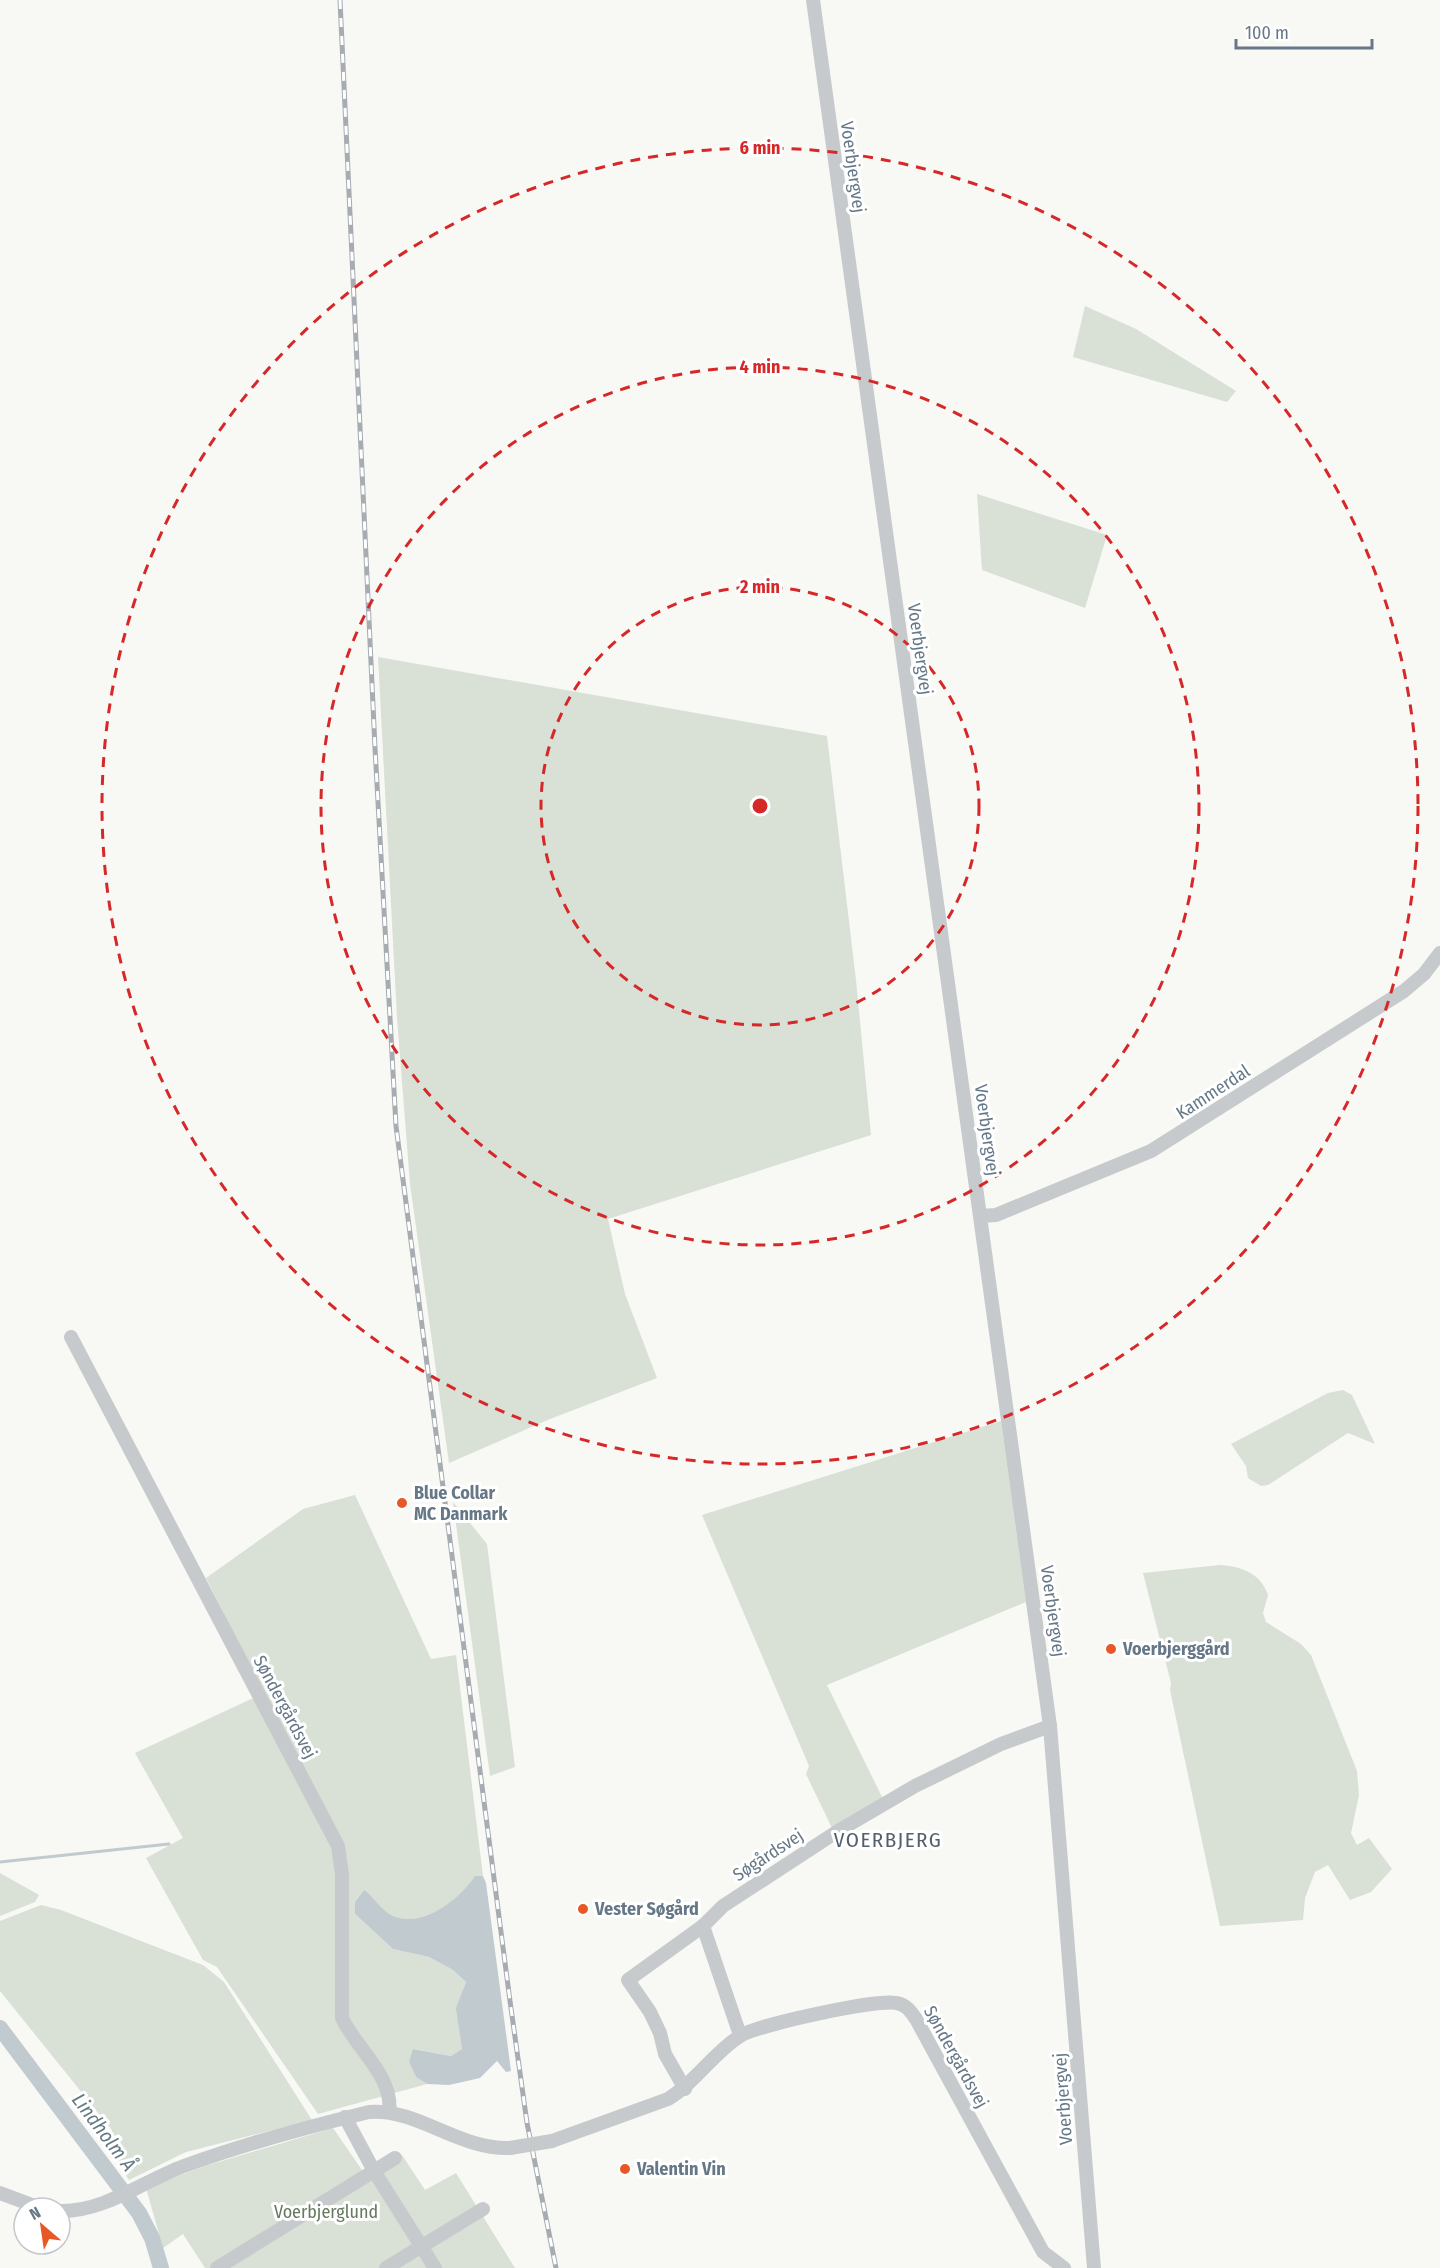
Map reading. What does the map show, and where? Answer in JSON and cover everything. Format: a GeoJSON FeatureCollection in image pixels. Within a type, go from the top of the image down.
{"type":"FeatureCollection","features":[{"type":"Feature","properties":{"kind":"street","name":"Voerbjergvej"},"geometry":{"type":"LineString","coordinates":[[813,0],[1050,1726],[1094,2268]]}},
{"type":"Feature","properties":{"kind":"street","name":"Kammerdal"},"geometry":{"type":"LineString","coordinates":[[981,1216],[996,1215],[1151,1151],[1169,1141],[1404,991],[1424,974],[1440,953]]}},
{"type":"Feature","properties":{"kind":"street","name":"Søndergårdsvej"},"geometry":{"type":"LineString","coordinates":[[71,1337],[338,1846],[342,1874],[342,2018],[351,2036],[389,2092],[389,2112]]}},
{"type":"Feature","properties":{"kind":"street","name":"Søgårdsvej"},"geometry":{"type":"LineString","coordinates":[[685,2089],[665,2054],[660,2033],[650,2012],[628,1980],[703,1926],[723,1906],[838,1831],[915,1786],[1001,1744],[1050,1726]]}},
{"type":"Feature","properties":{"kind":"street"},"geometry":{"type":"LineString","coordinates":[[703,1926],[741,2036]]}},
{"type":"Feature","properties":{"kind":"street","name":"Søndergårdsvej"},"geometry":{"type":"LineString","coordinates":[[72,2211],[85,2210],[114,2199],[138,2185],[234,2149],[369,2112],[389,2112],[476,2145],[510,2148],[552,2141],[648,2107],[685,2089],[741,2036],[761,2027],[884,2003],[903,2005],[916,2019],[1038,2245],[1053,2262],[1064,2268]]}},
{"type":"Feature","properties":{"kind":"street"},"geometry":{"type":"LineString","coordinates":[[345,2117],[374,2171],[435,2268]]}},
{"type":"Feature","properties":{"kind":"street"},"geometry":{"type":"LineString","coordinates":[[218,2268],[395,2158]]}},
{"type":"Feature","properties":{"kind":"street"},"geometry":{"type":"LineString","coordinates":[[386,2268],[483,2209]]}},
{"type":"Feature","properties":{"kind":"green space"},"geometry":{"type":"Polygon","coordinates":[[[1085,306],[1136,329],[1236,391],[1227,402],[1073,357],[1085,306]]]}},
{"type":"Feature","properties":{"kind":"green space"},"geometry":{"type":"Polygon","coordinates":[[[977,494],[1107,535],[1085,608],[982,570],[977,494]]]}},
{"type":"Feature","properties":{"kind":"green space"},"geometry":{"type":"Polygon","coordinates":[[[378,657],[827,736],[856,980],[871,1135],[608,1219],[625,1294],[657,1378],[550,1419],[449,1463],[410,1184],[397,1018],[378,657]]]}},
{"type":"Feature","properties":{"kind":"green space"},"geometry":{"type":"Polygon","coordinates":[[[1343,1390],[1352,1395],[1375,1444],[1348,1433],[1268,1485],[1261,1486],[1248,1478],[1246,1466],[1231,1444],[1328,1393],[1343,1390]]]}},
{"type":"Feature","properties":{"kind":"green space"},"geometry":{"type":"Polygon","coordinates":[[[1001,1421],[1026,1602],[827,1685],[883,1799],[832,1828],[806,1774],[809,1766],[702,1515],[1001,1421]]]}},
{"type":"Feature","properties":{"kind":"green space"},"geometry":{"type":"Polygon","coordinates":[[[355,1495],[431,1659],[456,1655],[483,1876],[475,1877],[459,1895],[438,1910],[415,1919],[403,1919],[391,1915],[364,1890],[355,1902],[355,1914],[393,1949],[429,1957],[453,1970],[466,1982],[457,2008],[462,2049],[451,2056],[414,2049],[409,2062],[416,2077],[427,2084],[318,2114],[217,1967],[203,1960],[146,1858],[183,1838],[135,1753],[264,1693],[206,1578],[303,1509],[355,1495]]]}},
{"type":"Feature","properties":{"kind":"green space"},"geometry":{"type":"Polygon","coordinates":[[[453,1502],[487,1544],[515,1767],[490,1776],[453,1502]]]}},
{"type":"Feature","properties":{"kind":"green space"},"geometry":{"type":"Polygon","coordinates":[[[1220,1565],[1242,1569],[1255,1576],[1265,1587],[1268,1595],[1263,1613],[1266,1622],[1301,1644],[1311,1655],[1357,1771],[1359,1795],[1351,1833],[1357,1845],[1369,1838],[1392,1869],[1371,1892],[1350,1900],[1328,1865],[1315,1872],[1305,1898],[1303,1920],[1220,1926],[1170,1690],[1171,1683],[1143,1573],[1220,1565]]]}},
{"type":"Feature","properties":{"kind":"green space"},"geometry":{"type":"Polygon","coordinates":[[[0,1873],[39,1895],[35,1902],[0,1916],[0,1873]]]}},
{"type":"Feature","properties":{"kind":"green space"},"geometry":{"type":"Polygon","coordinates":[[[41,1905],[61,1910],[203,1965],[224,1982],[312,2120],[186,2152],[129,2180],[107,2146],[112,2130],[0,1991],[0,1921],[41,1905]]]}},
{"type":"Feature","properties":{"kind":"green space","name":"Voerbjerglund"},"geometry":{"type":"Polygon","coordinates":[[[333,2128],[362,2170],[402,2155],[425,2190],[456,2173],[515,2268],[205,2268],[183,2234],[163,2248],[146,2188],[205,2166],[333,2128]]]}},
{"type":"Feature","properties":{"kind":"shaded area"},"geometry":{"type":"Polygon","coordinates":[[[475,1876],[483,1876],[486,1883],[511,2071],[506,2072],[497,2061],[480,2078],[449,2085],[427,2084],[416,2077],[409,2062],[413,2049],[451,2056],[462,2049],[456,2008],[466,1982],[453,1970],[429,1957],[393,1949],[355,1914],[355,1902],[364,1890],[391,1915],[403,1919],[415,1919],[427,1916],[449,1903],[475,1876]]]}},
{"type":"Feature","properties":{"kind":"waterway"},"geometry":{"type":"LineString","coordinates":[[0,1862],[169,1844]]}},
{"type":"Feature","properties":{"kind":"waterway","name":"Lindholm Å"},"geometry":{"type":"LineString","coordinates":[[0,2028],[139,2213],[152,2238],[161,2268]]}},
{"type":"Feature","properties":{"kind":"railway"},"geometry":{"type":"LineString","coordinates":[[340,0],[375,748],[396,1126],[527,2123],[556,2268]]}},
{"type":"Feature","properties":{"kind":"place","name":"Blue Collar MC Danmark"},"geometry":{"type":"Point","coordinates":[402,1503]}},
{"type":"Feature","properties":{"kind":"place","name":"Voerbjerggård"},"geometry":{"type":"Point","coordinates":[1111,1649]}},
{"type":"Feature","properties":{"kind":"place","name":"Vester Søgård"},"geometry":{"type":"Point","coordinates":[583,1909]}},
{"type":"Feature","properties":{"kind":"place","name":"Valentin Vin"},"geometry":{"type":"Point","coordinates":[625,2169]}},
{"type":"Feature","properties":{"kind":"district","name":"VOERBJERG"},"geometry":{"type":"Point","coordinates":[888,1840]}}]}
